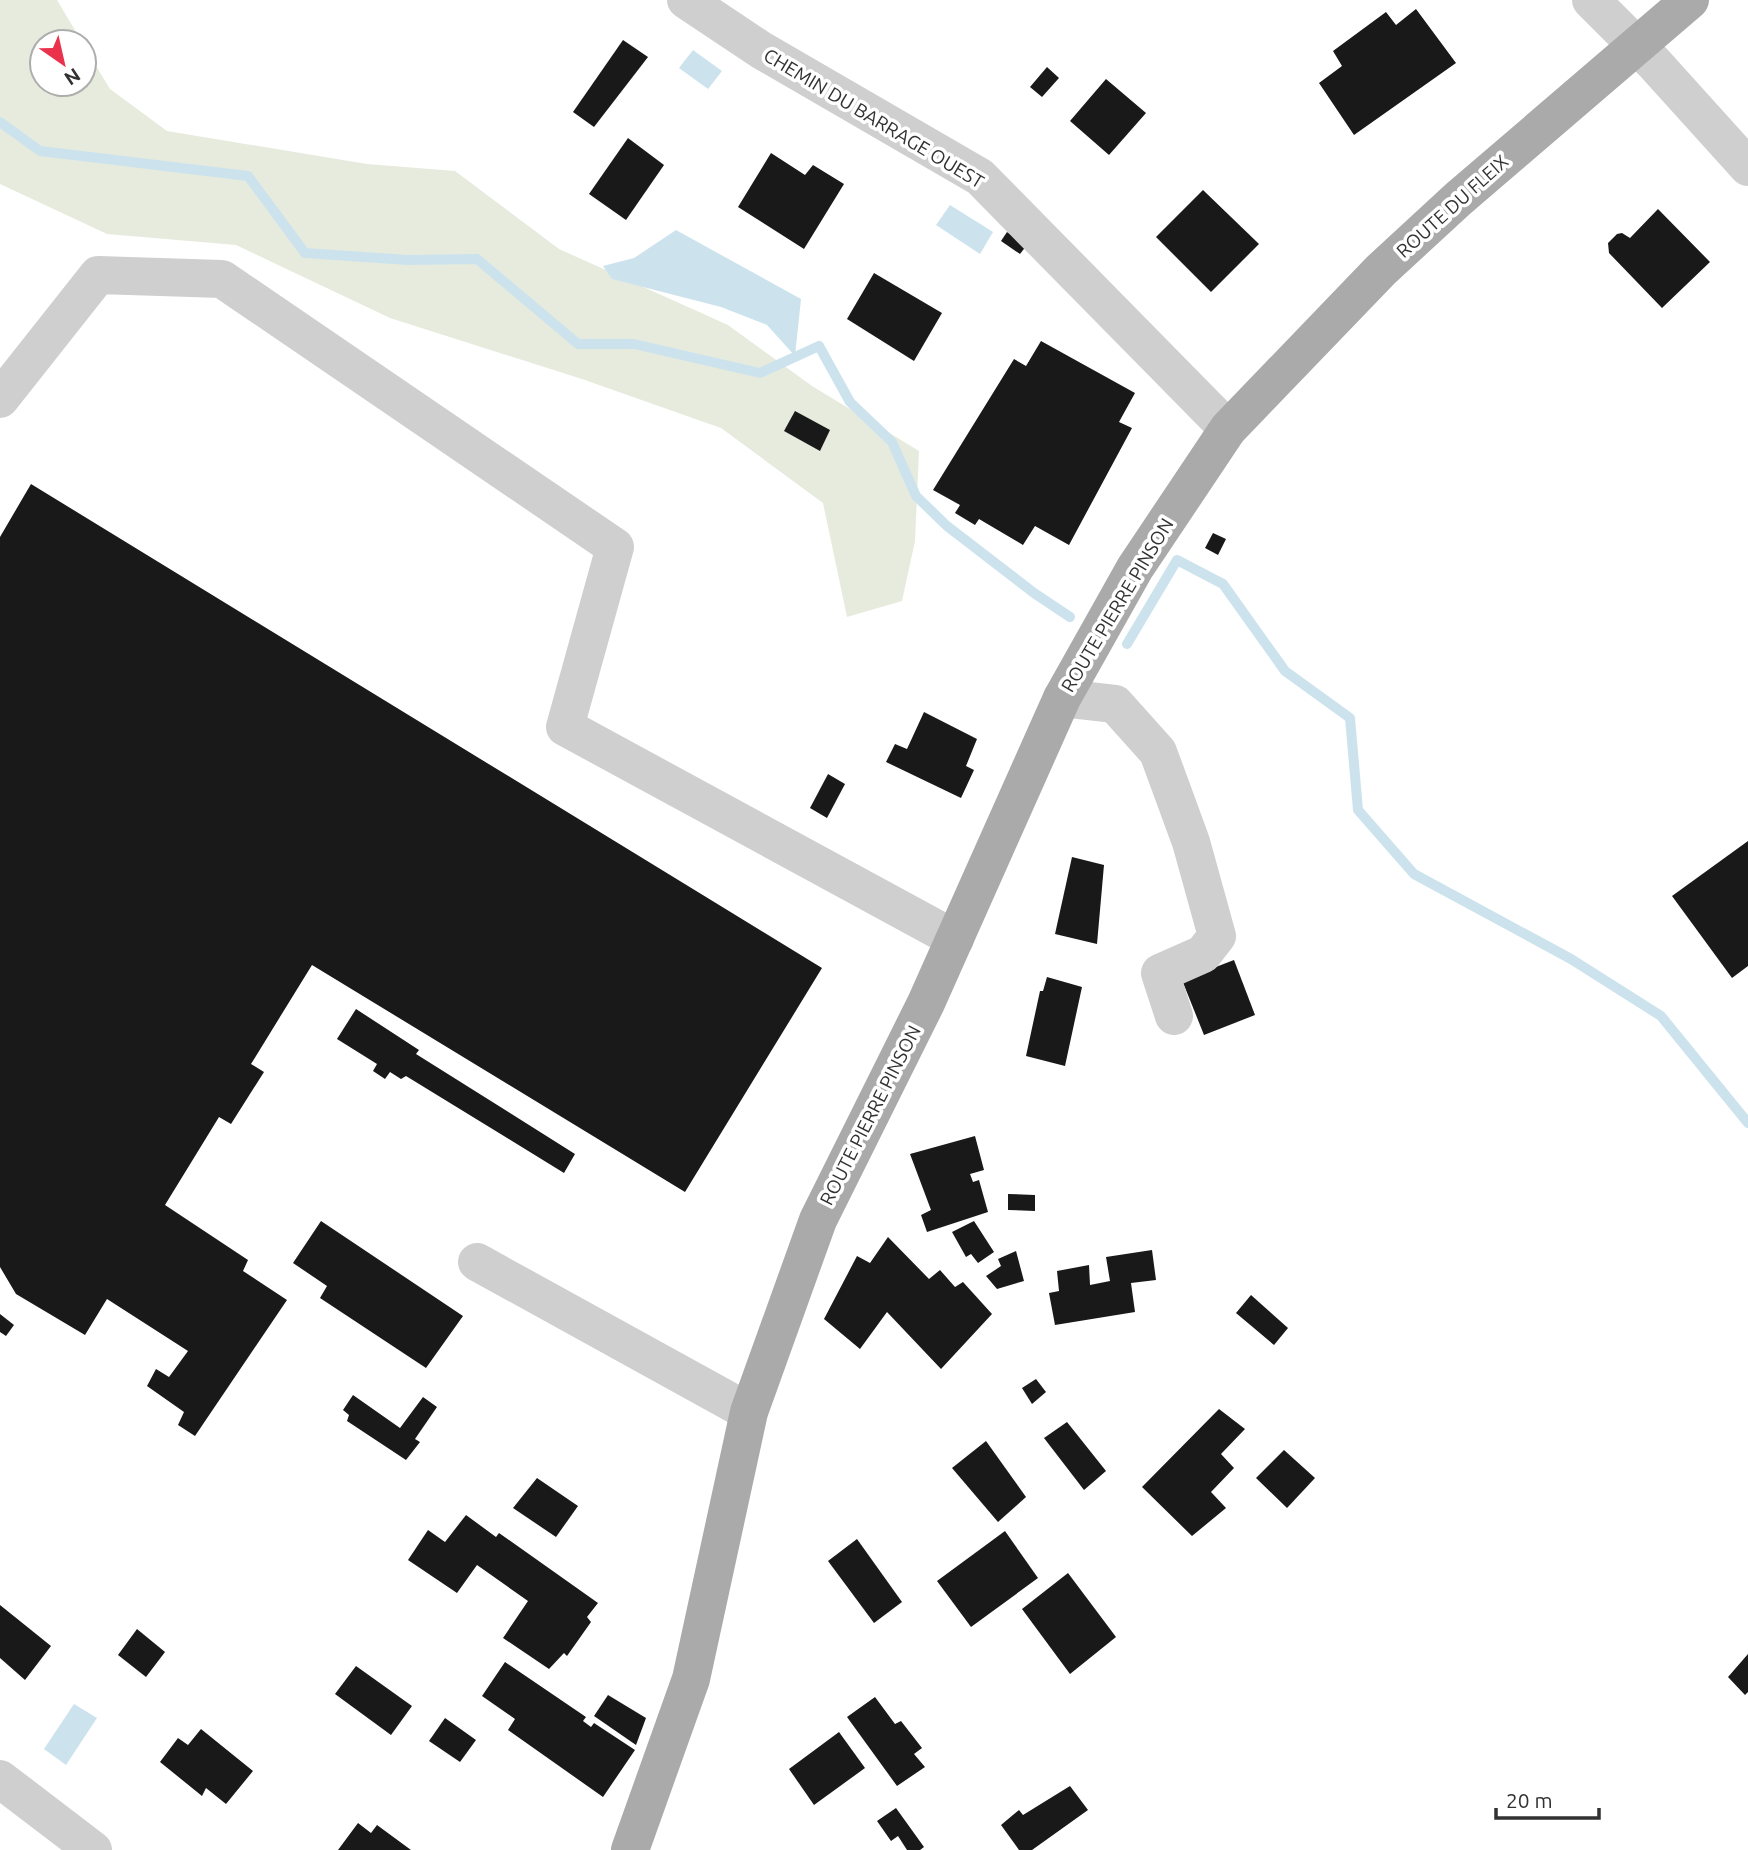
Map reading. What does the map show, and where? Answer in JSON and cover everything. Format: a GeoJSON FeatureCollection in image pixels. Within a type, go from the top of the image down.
{"type":"FeatureCollection","features":[{"type":"Feature","properties":{"kind":"main road","name":"ROUTE DU FLEIX"},"geometry":{"type":"LineString","coordinates":[[1228,429],[1381,270],[1458,199],[1690,0]]}},
{"type":"Feature","properties":{"kind":"main road","name":"ROUTE PIERRE PINSON"},"geometry":{"type":"LineString","coordinates":[[630,1850],[691,1679],[749,1412],[818,1220],[926,1003],[1062,698],[1135,568],[1228,429]]}},
{"type":"Feature","properties":{"kind":"street","name":"CHEMIN DU BARRAGE OUEST"},"geometry":{"type":"LineString","coordinates":[[686,0],[761,50],[980,177],[1228,429]]}},
{"type":"Feature","properties":{"kind":"street"},"geometry":{"type":"LineString","coordinates":[[1591,0],[1748,167]]}},
{"type":"Feature","properties":{"kind":"street"},"geometry":{"type":"LineString","coordinates":[[0,399],[98,275],[222,279],[615,547],[565,727],[955,939]]}},
{"type":"Feature","properties":{"kind":"street"},"geometry":{"type":"LineString","coordinates":[[1062,698],[1115,704],[1158,752],[1191,842],[1217,936],[1203,954],[1160,973],[1174,1016]]}},
{"type":"Feature","properties":{"kind":"street"},"geometry":{"type":"LineString","coordinates":[[477,1262],[749,1412]]}},
{"type":"Feature","properties":{"kind":"street"},"geometry":{"type":"LineString","coordinates":[[0,1779],[93,1850]]}},
{"type":"Feature","properties":{"kind":"shaded area"},"geometry":{"type":"Polygon","coordinates":[[[0,0],[57,0],[74,28],[28,28],[28,98],[98,98],[98,69],[110,89],[167,131],[367,164],[455,171],[559,249],[728,325],[812,386],[919,451],[915,541],[902,601],[847,617],[823,503],[721,428],[582,379],[390,318],[236,245],[107,234],[0,184],[0,0]]]}},
{"type":"Feature","properties":{"kind":"water"},"geometry":{"type":"Polygon","coordinates":[[[693,50],[722,71],[708,89],[679,68],[693,50]]]}},
{"type":"Feature","properties":{"kind":"water"},"geometry":{"type":"Polygon","coordinates":[[[950,205],[993,232],[980,254],[936,225],[950,205]]]}},
{"type":"Feature","properties":{"kind":"water"},"geometry":{"type":"Polygon","coordinates":[[[676,230],[801,299],[795,356],[767,325],[721,307],[612,279],[603,266],[634,258],[676,230]]]}},
{"type":"Feature","properties":{"kind":"water"},"geometry":{"type":"Polygon","coordinates":[[[74,1704],[97,1718],[66,1765],[44,1749],[74,1704]]]}},
{"type":"Feature","properties":{"kind":"building"},"geometry":{"type":"Polygon","coordinates":[[[1416,9],[1456,63],[1354,135],[1319,83],[1342,66],[1333,51],[1386,12],[1396,25],[1416,9]]]}},
{"type":"Feature","properties":{"kind":"building"},"geometry":{"type":"Polygon","coordinates":[[[623,40],[648,57],[594,127],[573,112],[623,40]]]}},
{"type":"Feature","properties":{"kind":"building"},"geometry":{"type":"Polygon","coordinates":[[[1047,67],[1059,78],[1042,97],[1030,87],[1047,67]]]}},
{"type":"Feature","properties":{"kind":"building"},"geometry":{"type":"Polygon","coordinates":[[[1106,79],[1146,113],[1109,155],[1070,121],[1106,79]]]}},
{"type":"Feature","properties":{"kind":"building"},"geometry":{"type":"Polygon","coordinates":[[[628,138],[664,165],[626,220],[589,194],[628,138]]]}},
{"type":"Feature","properties":{"kind":"building"},"geometry":{"type":"Polygon","coordinates":[[[771,153],[805,175],[813,165],[844,184],[804,249],[738,207],[771,153]]]}},
{"type":"Feature","properties":{"kind":"building"},"geometry":{"type":"Polygon","coordinates":[[[1203,190],[1259,244],[1211,292],[1156,237],[1203,190]]]}},
{"type":"Feature","properties":{"kind":"building"},"geometry":{"type":"Polygon","coordinates":[[[1658,209],[1710,262],[1662,308],[1609,253],[1608,243],[1617,234],[1622,233],[1630,238],[1658,209]]]}},
{"type":"Feature","properties":{"kind":"building"},"geometry":{"type":"Polygon","coordinates":[[[1007,232],[1027,245],[1020,254],[1001,241],[1007,232]]]}},
{"type":"Feature","properties":{"kind":"building"},"geometry":{"type":"Polygon","coordinates":[[[874,273],[942,313],[914,361],[847,319],[874,273]]]}},
{"type":"Feature","properties":{"kind":"building"},"geometry":{"type":"Polygon","coordinates":[[[1041,341],[1135,393],[1119,422],[1132,428],[1069,545],[1035,526],[1023,545],[979,519],[975,525],[955,513],[960,505],[933,490],[1014,359],[1026,366],[1041,341]]]}},
{"type":"Feature","properties":{"kind":"building"},"geometry":{"type":"Polygon","coordinates":[[[795,411],[830,430],[820,451],[784,431],[795,411]]]}},
{"type":"Feature","properties":{"kind":"building"},"geometry":{"type":"Polygon","coordinates":[[[31,484],[822,968],[685,1192],[312,965],[251,1064],[264,1072],[231,1124],[219,1117],[165,1205],[248,1260],[243,1271],[287,1300],[195,1436],[178,1425],[184,1412],[147,1386],[156,1369],[169,1377],[188,1351],[107,1299],[85,1335],[16,1294],[0,1267],[0,537],[31,484]]]}},
{"type":"Feature","properties":{"kind":"building"},"geometry":{"type":"Polygon","coordinates":[[[1213,533],[1226,539],[1218,555],[1205,548],[1213,533]]]}},
{"type":"Feature","properties":{"kind":"building"},"geometry":{"type":"Polygon","coordinates":[[[924,712],[977,739],[966,766],[974,770],[961,798],[886,762],[895,744],[907,749],[924,712]]]}},
{"type":"Feature","properties":{"kind":"building"},"geometry":{"type":"Polygon","coordinates":[[[828,774],[845,784],[827,818],[810,808],[828,774]]]}},
{"type":"Feature","properties":{"kind":"building"},"geometry":{"type":"Polygon","coordinates":[[[1748,841],[1748,966],[1732,978],[1672,896],[1748,841]]]}},
{"type":"Feature","properties":{"kind":"building"},"geometry":{"type":"Polygon","coordinates":[[[1072,857],[1104,865],[1097,944],[1055,934],[1072,857]]]}},
{"type":"Feature","properties":{"kind":"building"},"geometry":{"type":"Polygon","coordinates":[[[1234,960],[1255,1015],[1204,1035],[1182,980],[1234,960]]]}},
{"type":"Feature","properties":{"kind":"building"},"geometry":{"type":"Polygon","coordinates":[[[1047,977],[1082,987],[1065,1066],[1026,1056],[1040,991],[1043,991],[1047,977]]]}},
{"type":"Feature","properties":{"kind":"building"},"geometry":{"type":"Polygon","coordinates":[[[356,1009],[419,1050],[416,1054],[575,1154],[564,1173],[406,1076],[401,1079],[390,1072],[385,1079],[373,1071],[377,1064],[337,1039],[356,1009]]]}},
{"type":"Feature","properties":{"kind":"building"},"geometry":{"type":"Polygon","coordinates":[[[975,1136],[984,1170],[970,1174],[973,1182],[979,1180],[988,1212],[927,1232],[921,1215],[931,1210],[910,1154],[975,1136]]]}},
{"type":"Feature","properties":{"kind":"building"},"geometry":{"type":"Polygon","coordinates":[[[1008,1194],[1035,1195],[1035,1211],[1008,1210],[1008,1194]]]}},
{"type":"Feature","properties":{"kind":"building"},"geometry":{"type":"Polygon","coordinates":[[[321,1221],[463,1316],[426,1368],[320,1298],[327,1286],[293,1263],[321,1221]]]}},
{"type":"Feature","properties":{"kind":"building"},"geometry":{"type":"Polygon","coordinates":[[[974,1221],[994,1252],[978,1263],[971,1254],[966,1257],[952,1232],[974,1221]]]}},
{"type":"Feature","properties":{"kind":"building"},"geometry":{"type":"Polygon","coordinates":[[[888,1237],[929,1279],[940,1270],[955,1287],[963,1282],[992,1314],[941,1369],[887,1312],[860,1349],[824,1319],[857,1256],[870,1263],[888,1237]]]}},
{"type":"Feature","properties":{"kind":"building"},"geometry":{"type":"Polygon","coordinates":[[[1152,1250],[1156,1280],[1131,1283],[1135,1312],[1055,1325],[1049,1293],[1059,1291],[1057,1271],[1089,1265],[1090,1285],[1110,1281],[1106,1257],[1152,1250]]]}},
{"type":"Feature","properties":{"kind":"building"},"geometry":{"type":"Polygon","coordinates":[[[1016,1251],[1024,1281],[997,1289],[986,1276],[1001,1266],[998,1259],[1016,1251]]]}},
{"type":"Feature","properties":{"kind":"building"},"geometry":{"type":"Polygon","coordinates":[[[1251,1295],[1288,1328],[1274,1345],[1236,1313],[1251,1295]]]}},
{"type":"Feature","properties":{"kind":"building"},"geometry":{"type":"Polygon","coordinates":[[[0,1314],[14,1325],[6,1336],[0,1332],[0,1314]]]}},
{"type":"Feature","properties":{"kind":"building"},"geometry":{"type":"Polygon","coordinates":[[[1036,1379],[1046,1392],[1032,1404],[1022,1388],[1036,1379]]]}},
{"type":"Feature","properties":{"kind":"building"},"geometry":{"type":"Polygon","coordinates":[[[353,1395],[400,1428],[423,1397],[437,1407],[415,1439],[420,1442],[406,1460],[347,1421],[349,1415],[343,1410],[353,1395]]]}},
{"type":"Feature","properties":{"kind":"building"},"geometry":{"type":"Polygon","coordinates":[[[1219,1409],[1245,1429],[1221,1454],[1234,1468],[1211,1492],[1226,1508],[1192,1536],[1142,1487],[1219,1409]]]}},
{"type":"Feature","properties":{"kind":"building"},"geometry":{"type":"Polygon","coordinates":[[[1067,1422],[1106,1471],[1084,1490],[1044,1438],[1067,1422]]]}},
{"type":"Feature","properties":{"kind":"building"},"geometry":{"type":"Polygon","coordinates":[[[986,1441],[1026,1497],[998,1522],[952,1468],[986,1441]]]}},
{"type":"Feature","properties":{"kind":"building"},"geometry":{"type":"Polygon","coordinates":[[[1284,1450],[1315,1478],[1287,1508],[1256,1478],[1284,1450]]]}},
{"type":"Feature","properties":{"kind":"building"},"geometry":{"type":"Polygon","coordinates":[[[537,1478],[578,1506],[556,1537],[513,1508],[537,1478]]]}},
{"type":"Feature","properties":{"kind":"building"},"geometry":{"type":"Polygon","coordinates":[[[466,1515],[496,1537],[499,1533],[598,1603],[587,1617],[591,1622],[567,1656],[564,1653],[549,1669],[503,1638],[528,1601],[477,1565],[457,1593],[408,1560],[428,1530],[445,1542],[466,1515]]]}},
{"type":"Feature","properties":{"kind":"building"},"geometry":{"type":"Polygon","coordinates":[[[1005,1531],[1038,1578],[971,1627],[937,1581],[1005,1531]]]}},
{"type":"Feature","properties":{"kind":"building"},"geometry":{"type":"Polygon","coordinates":[[[857,1539],[902,1602],[874,1623],[828,1561],[857,1539]]]}},
{"type":"Feature","properties":{"kind":"building"},"geometry":{"type":"Polygon","coordinates":[[[1068,1573],[1116,1637],[1070,1674],[1022,1609],[1068,1573]]]}},
{"type":"Feature","properties":{"kind":"building"},"geometry":{"type":"Polygon","coordinates":[[[0,1605],[51,1646],[25,1680],[0,1658],[0,1605]]]}},
{"type":"Feature","properties":{"kind":"building"},"geometry":{"type":"Polygon","coordinates":[[[137,1629],[165,1652],[146,1677],[118,1655],[137,1629]]]}},
{"type":"Feature","properties":{"kind":"building"},"geometry":{"type":"Polygon","coordinates":[[[1748,1654],[1748,1692],[1745,1695],[1728,1677],[1748,1654]]]}},
{"type":"Feature","properties":{"kind":"building"},"geometry":{"type":"Polygon","coordinates":[[[505,1662],[586,1717],[583,1721],[591,1727],[594,1723],[635,1750],[603,1797],[508,1730],[515,1719],[482,1696],[505,1662]]]}},
{"type":"Feature","properties":{"kind":"building"},"geometry":{"type":"Polygon","coordinates":[[[356,1666],[412,1706],[391,1735],[335,1694],[356,1666]]]}},
{"type":"Feature","properties":{"kind":"building"},"geometry":{"type":"Polygon","coordinates":[[[608,1695],[646,1718],[636,1745],[594,1716],[608,1695]]]}},
{"type":"Feature","properties":{"kind":"building"},"geometry":{"type":"Polygon","coordinates":[[[875,1697],[895,1724],[901,1721],[922,1748],[914,1754],[925,1767],[897,1786],[847,1717],[875,1697]]]}},
{"type":"Feature","properties":{"kind":"building"},"geometry":{"type":"Polygon","coordinates":[[[445,1718],[476,1740],[460,1762],[429,1741],[445,1718]]]}},
{"type":"Feature","properties":{"kind":"building"},"geometry":{"type":"Polygon","coordinates":[[[201,1729],[253,1771],[226,1804],[206,1788],[202,1796],[160,1762],[178,1738],[188,1745],[201,1729]]]}},
{"type":"Feature","properties":{"kind":"building"},"geometry":{"type":"Polygon","coordinates":[[[839,1732],[865,1768],[814,1805],[789,1769],[839,1732]]]}},
{"type":"Feature","properties":{"kind":"building"},"geometry":{"type":"Polygon","coordinates":[[[1070,1786],[1088,1810],[1032,1850],[1019,1850],[1001,1825],[1019,1810],[1023,1815],[1070,1786]]]}},
{"type":"Feature","properties":{"kind":"building"},"geometry":{"type":"Polygon","coordinates":[[[896,1808],[924,1847],[920,1850],[907,1850],[898,1836],[891,1841],[877,1821],[896,1808]]]}},
{"type":"Feature","properties":{"kind":"building"},"geometry":{"type":"Polygon","coordinates":[[[358,1823],[371,1833],[377,1825],[411,1850],[338,1850],[358,1823]]]}},
{"type":"Feature","properties":{"kind":"waterway"},"geometry":{"type":"LineString","coordinates":[[0,122],[40,151],[248,176],[305,253],[408,260],[477,259],[578,344],[634,344],[760,373],[819,346],[850,402],[892,442],[916,496],[947,526],[1034,593],[1070,617]]}},
{"type":"Feature","properties":{"kind":"waterway"},"geometry":{"type":"LineString","coordinates":[[1127,644],[1177,560],[1223,584],[1285,671],[1350,718],[1358,810],[1414,874],[1571,959],[1661,1016],[1748,1123]]}}]}
